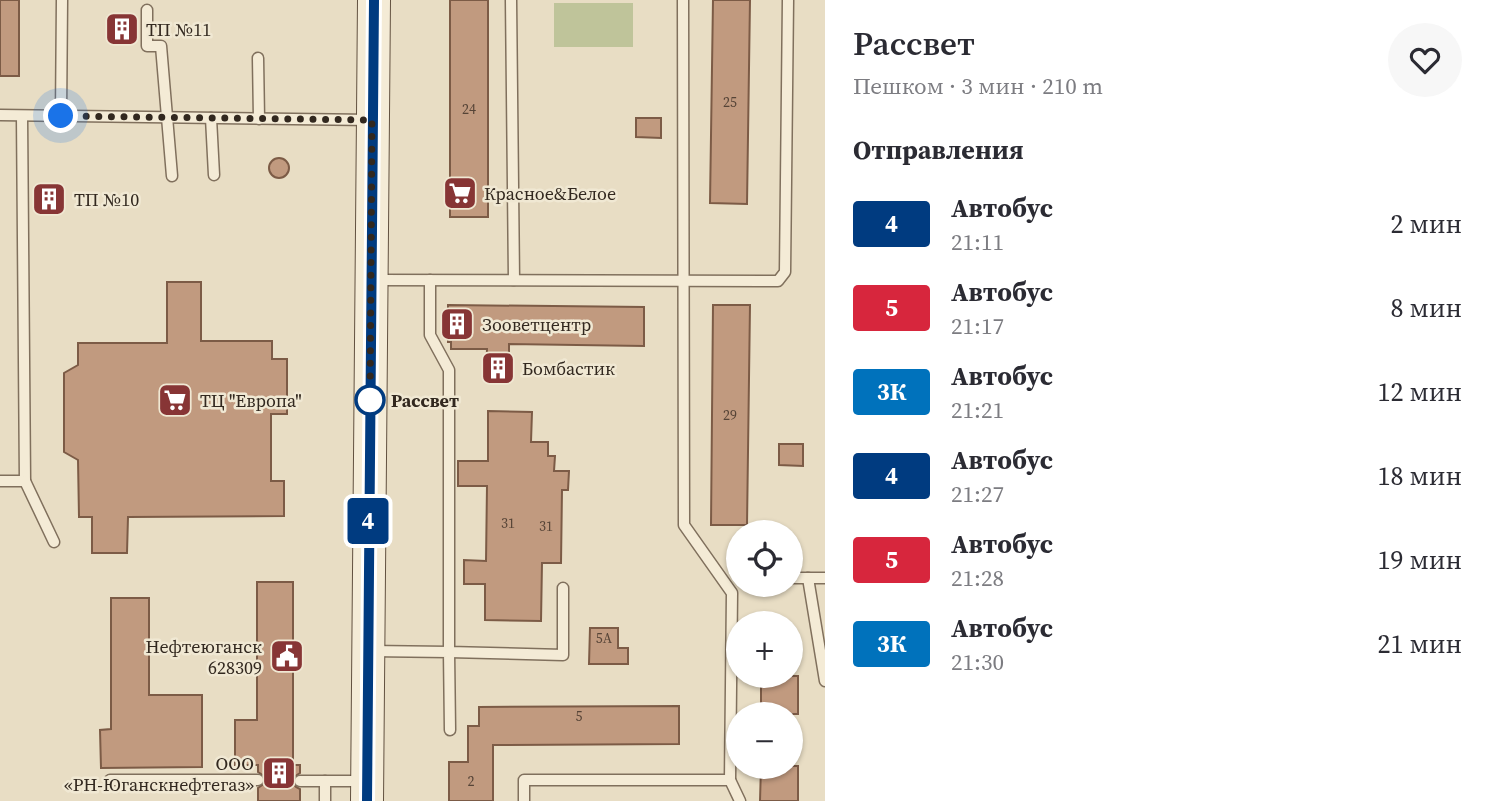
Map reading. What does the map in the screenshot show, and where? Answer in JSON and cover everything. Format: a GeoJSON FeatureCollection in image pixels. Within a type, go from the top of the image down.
{"type":"FeatureCollection","features":[{"type":"Feature","properties":{"kind":"main road"},"geometry":{"type":"LineString","coordinates":[[367,791],[373,0]]}},
{"type":"Feature","properties":{"kind":"lane"},"geometry":{"type":"LineString","coordinates":[[61,116],[62,0]]}},
{"type":"Feature","properties":{"kind":"lane"},"geometry":{"type":"LineString","coordinates":[[511,0],[514,280]]}},
{"type":"Feature","properties":{"kind":"lane"},"geometry":{"type":"LineString","coordinates":[[683,0],[684,525],[726,584]]}},
{"type":"Feature","properties":{"kind":"lane"},"geometry":{"type":"LineString","coordinates":[[372,280],[778,281],[785,272],[788,0]]}},
{"type":"Feature","properties":{"kind":"lane"},"geometry":{"type":"LineString","coordinates":[[147,10],[147,46],[161,46],[172,176]]}},
{"type":"Feature","properties":{"kind":"lane"},"geometry":{"type":"LineString","coordinates":[[258,58],[259,118]]}},
{"type":"Feature","properties":{"kind":"lane"},"geometry":{"type":"LineString","coordinates":[[0,115],[372,120]]}},
{"type":"Feature","properties":{"kind":"lane"},"geometry":{"type":"LineString","coordinates":[[22,116],[25,481],[54,542]]}},
{"type":"Feature","properties":{"kind":"lane"},"geometry":{"type":"LineString","coordinates":[[211,118],[214,175]]}},
{"type":"Feature","properties":{"kind":"lane"},"geometry":{"type":"LineString","coordinates":[[430,280],[430,335],[449,370],[450,730]]}},
{"type":"Feature","properties":{"kind":"lane"},"geometry":{"type":"LineString","coordinates":[[0,481],[25,481]]}},
{"type":"Feature","properties":{"kind":"lane"},"geometry":{"type":"LineString","coordinates":[[803,578],[825,578]]}},
{"type":"Feature","properties":{"kind":"lane"},"geometry":{"type":"LineString","coordinates":[[808,578],[825,681]]}},
{"type":"Feature","properties":{"kind":"lane"},"geometry":{"type":"LineString","coordinates":[[368,651],[563,655],[563,588]]}},
{"type":"Feature","properties":{"kind":"lane"},"geometry":{"type":"LineString","coordinates":[[732,597],[730,780],[740,801]]}},
{"type":"Feature","properties":{"kind":"lane"},"geometry":{"type":"LineString","coordinates":[[110,780],[258,780]]}},
{"type":"Feature","properties":{"kind":"lane"},"geometry":{"type":"LineString","coordinates":[[300,781],[326,780],[367,791]]}},
{"type":"Feature","properties":{"kind":"lane"},"geometry":{"type":"LineString","coordinates":[[326,780],[326,801]]}},
{"type":"Feature","properties":{"kind":"lane"},"geometry":{"type":"LineString","coordinates":[[524,801],[524,780],[730,780]]}},
{"type":"Feature","properties":{"kind":"green space"},"geometry":{"type":"Polygon","coordinates":[[[554,3],[633,3],[633,47],[554,47],[554,3]]]}},
{"type":"Feature","properties":{"kind":"building"},"geometry":{"type":"Polygon","coordinates":[[[0,0],[19,0],[19,76],[0,76],[0,0]]]}},
{"type":"Feature","properties":{"kind":"building"},"geometry":{"type":"Polygon","coordinates":[[[450,0],[488,0],[488,217],[450,217],[450,0]]]}},
{"type":"Feature","properties":{"kind":"building"},"geometry":{"type":"Polygon","coordinates":[[[713,0],[750,0],[747,204],[710,203],[713,0]]]}},
{"type":"Feature","properties":{"kind":"building","name":"ТП №11"},"geometry":{"type":"Polygon","coordinates":[[[112,15],[131,15],[131,44],[112,44],[112,15]]]}},
{"type":"Feature","properties":{"kind":"building"},"geometry":{"type":"Polygon","coordinates":[[[636,118],[661,118],[661,138],[636,137],[636,118]]]}},
{"type":"Feature","properties":{"kind":"building"},"geometry":{"type":"Polygon","coordinates":[[[275,158],[283,158],[289,168],[283,178],[275,178],[269,172],[269,164],[275,158]]]}},
{"type":"Feature","properties":{"kind":"building","name":"ТП №10"},"geometry":{"type":"Polygon","coordinates":[[[40,184],[57,184],[58,214],[41,214],[40,184]]]}},
{"type":"Feature","properties":{"kind":"building","name":"ТЦ \"Европа\""},"geometry":{"type":"Polygon","coordinates":[[[167,282],[201,282],[201,341],[272,341],[272,359],[287,359],[287,414],[271,414],[271,481],[284,481],[284,516],[128,517],[127,553],[92,553],[92,517],[79,517],[78,460],[64,452],[64,373],[78,365],[78,343],[167,343],[167,282]]]}},
{"type":"Feature","properties":{"kind":"building"},"geometry":{"type":"Polygon","coordinates":[[[448,305],[644,307],[644,346],[509,344],[509,381],[486,380],[487,349],[451,349],[451,342],[448,342],[448,305]]]}},
{"type":"Feature","properties":{"kind":"building"},"geometry":{"type":"Polygon","coordinates":[[[713,305],[750,305],[747,520],[726,520],[726,525],[711,525],[713,305]]]}},
{"type":"Feature","properties":{"kind":"building","name":"Рассвет"},"geometry":{"type":"Polygon","coordinates":[[[488,411],[532,412],[531,442],[548,442],[548,456],[555,456],[554,471],[569,471],[568,490],[562,490],[561,563],[542,563],[541,621],[485,620],[485,584],[464,584],[464,560],[486,561],[487,486],[458,486],[458,461],[488,461],[488,411]]]}},
{"type":"Feature","properties":{"kind":"building"},"geometry":{"type":"Polygon","coordinates":[[[779,444],[803,444],[803,466],[779,465],[779,444]]]}},
{"type":"Feature","properties":{"kind":"building"},"geometry":{"type":"Polygon","coordinates":[[[257,582],[293,582],[293,765],[300,765],[300,773],[292,782],[300,789],[300,801],[258,801],[258,788],[265,783],[264,776],[258,772],[258,765],[235,765],[235,720],[257,720],[257,582]]]}},
{"type":"Feature","properties":{"kind":"building"},"geometry":{"type":"Polygon","coordinates":[[[111,598],[149,598],[149,695],[202,695],[202,767],[101,768],[100,730],[111,729],[111,598]]]}},
{"type":"Feature","properties":{"kind":"building"},"geometry":{"type":"Polygon","coordinates":[[[590,628],[618,628],[618,648],[628,648],[628,664],[589,664],[590,628]]]}},
{"type":"Feature","properties":{"kind":"building"},"geometry":{"type":"Polygon","coordinates":[[[761,688],[798,688],[798,702],[761,702],[761,688]]]}},
{"type":"Feature","properties":{"kind":"building"},"geometry":{"type":"Polygon","coordinates":[[[679,706],[679,744],[493,745],[493,801],[449,801],[449,762],[468,762],[468,726],[479,726],[479,707],[679,706]]]}},
{"type":"Feature","properties":{"kind":"building"},"geometry":{"type":"Polygon","coordinates":[[[761,779],[798,779],[798,801],[760,801],[761,779]]]}},
{"type":"Feature","properties":{"kind":"bus line","name":"4"},"geometry":{"type":"LineString","coordinates":[[367,801],[374,0]]}},
{"type":"Feature","properties":{"kind":"place","name":"ТП №11"},"geometry":{"type":"Point","coordinates":[122,29]}},
{"type":"Feature","properties":{"kind":"place","name":"Красное&Белое"},"geometry":{"type":"Point","coordinates":[460,193]}},
{"type":"Feature","properties":{"kind":"place","name":"ТП №10"},"geometry":{"type":"Point","coordinates":[49,199]}},
{"type":"Feature","properties":{"kind":"place","name":"Зооветцентр"},"geometry":{"type":"Point","coordinates":[457,324]}},
{"type":"Feature","properties":{"kind":"place","name":"Бомбастик"},"geometry":{"type":"Point","coordinates":[498,368]}},
{"type":"Feature","properties":{"kind":"place","name":"ТЦ \"Европа\""},"geometry":{"type":"Point","coordinates":[175,400]}},
{"type":"Feature","properties":{"kind":"place","name":"Рассвет"},"geometry":{"type":"Point","coordinates":[370,400]}},
{"type":"Feature","properties":{"kind":"place","name":"Нефтеюганск 628309"},"geometry":{"type":"Point","coordinates":[287,656]}},
{"type":"Feature","properties":{"kind":"place","name":"ООО «РН-Юганскнефтегаз»"},"geometry":{"type":"Point","coordinates":[279,773]}},
{"type":"Feature","properties":{"kind":"route"},"geometry":{"type":"LineString","coordinates":[[61,116],[372,120],[370,407],[370,400]]}}]}
